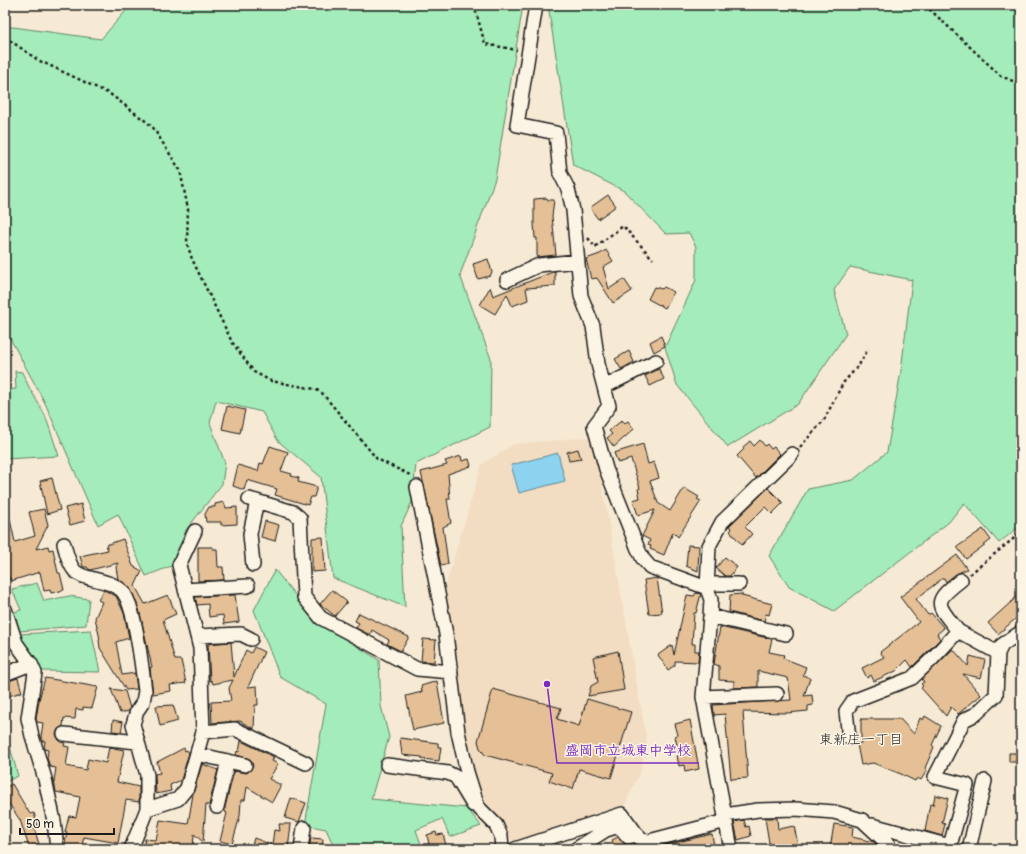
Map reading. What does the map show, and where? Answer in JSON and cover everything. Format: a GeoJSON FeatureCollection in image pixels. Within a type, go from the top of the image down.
{"type":"FeatureCollection","features":[{"type":"Feature","properties":{"kind":"street"},"geometry":{"type":"LineString","coordinates":[[536,5],[517,125],[556,133],[560,173],[568,189],[573,210],[580,296],[593,326],[598,364],[610,406],[594,426],[606,469],[643,559],[650,567],[707,586],[739,584]]}},
{"type":"Feature","properties":{"kind":"street"},"geometry":{"type":"LineString","coordinates":[[507,280],[539,265],[577,261]]}},
{"type":"Feature","properties":{"kind":"street"},"geometry":{"type":"LineString","coordinates":[[604,387],[656,361]]}},
{"type":"Feature","properties":{"kind":"street"},"geometry":{"type":"LineString","coordinates":[[731,849],[703,697],[711,600],[707,586],[709,546],[722,522],[792,454]]}},
{"type":"Feature","properties":{"kind":"street"},"geometry":{"type":"LineString","coordinates":[[417,487],[446,634],[458,732],[467,772],[478,807]]}},
{"type":"Feature","properties":{"kind":"street"},"geometry":{"type":"LineString","coordinates":[[253,565],[250,534],[253,500],[294,512],[300,518],[304,597],[321,618],[417,669],[451,672]]}},
{"type":"Feature","properties":{"kind":"street"},"geometry":{"type":"LineString","coordinates":[[146,809],[178,799],[187,788],[203,732],[200,648],[179,565],[195,531]]}},
{"type":"Feature","properties":{"kind":"street"},"geometry":{"type":"LineString","coordinates":[[64,544],[71,567],[76,573],[86,578],[116,586],[124,592],[131,610],[145,691],[143,702],[137,711],[133,724],[147,775],[146,809],[131,849]]}},
{"type":"Feature","properties":{"kind":"street"},"geometry":{"type":"LineString","coordinates":[[961,580],[942,596],[939,601],[940,608],[958,631],[998,653]]}},
{"type":"Feature","properties":{"kind":"street"},"geometry":{"type":"LineString","coordinates":[[185,590],[248,586]]}},
{"type":"Feature","properties":{"kind":"street"},"geometry":{"type":"LineString","coordinates":[[5,609],[16,643],[32,664],[35,673],[29,712],[30,728],[45,779],[54,821],[57,849]]}},
{"type":"Feature","properties":{"kind":"street"},"geometry":{"type":"LineString","coordinates":[[710,616],[786,634]]}},
{"type":"Feature","properties":{"kind":"street"},"geometry":{"type":"LineString","coordinates":[[849,738],[846,711],[853,701],[912,678],[958,631]]}},
{"type":"Feature","properties":{"kind":"street"},"geometry":{"type":"LineString","coordinates":[[515,849],[622,814],[641,840],[649,841],[758,810],[824,811],[862,820],[869,824],[950,848],[967,785],[935,778],[964,720],[976,714],[996,695],[998,653],[1002,645],[1021,632]]}},
{"type":"Feature","properties":{"kind":"street"},"geometry":{"type":"LineString","coordinates":[[197,636],[241,634],[251,639]]}},
{"type":"Feature","properties":{"kind":"street"},"geometry":{"type":"LineString","coordinates":[[5,674],[32,664]]}},
{"type":"Feature","properties":{"kind":"street"},"geometry":{"type":"LineString","coordinates":[[703,697],[777,694]]}},
{"type":"Feature","properties":{"kind":"street"},"geometry":{"type":"LineString","coordinates":[[203,732],[235,729],[306,763]]}},
{"type":"Feature","properties":{"kind":"street"},"geometry":{"type":"LineString","coordinates":[[64,734],[137,742]]}},
{"type":"Feature","properties":{"kind":"street"},"geometry":{"type":"LineString","coordinates":[[197,754],[245,765]]}},
{"type":"Feature","properties":{"kind":"street"},"geometry":{"type":"LineString","coordinates":[[217,807],[228,761]]}},
{"type":"Feature","properties":{"kind":"street"},"geometry":{"type":"LineString","coordinates":[[387,765],[448,773],[456,778],[473,805],[478,807],[496,825],[501,836],[502,849]]}},
{"type":"Feature","properties":{"kind":"street"},"geometry":{"type":"LineString","coordinates":[[969,849],[985,781]]}},
{"type":"Feature","properties":{"kind":"street"},"geometry":{"type":"LineString","coordinates":[[869,824],[888,844],[888,849]]}},
{"type":"Feature","properties":{"kind":"street"},"geometry":{"type":"LineString","coordinates":[[576,849],[606,830],[619,826],[628,837],[638,835]]}},
{"type":"Feature","properties":{"kind":"street"},"geometry":{"type":"LineString","coordinates":[[301,849],[304,828]]}},
{"type":"Feature","properties":{"kind":"path"},"geometry":{"type":"LineString","coordinates":[[474,5],[485,44],[528,52]]}},
{"type":"Feature","properties":{"kind":"path"},"geometry":{"type":"LineString","coordinates":[[925,5],[1001,76],[1020,84],[1021,90]]}},
{"type":"Feature","properties":{"kind":"path"},"geometry":{"type":"LineString","coordinates":[[5,37],[38,60],[110,94],[152,126],[180,170],[188,209],[187,243],[192,259],[232,342],[244,360],[254,372],[271,381],[315,389],[322,393],[377,459],[415,478],[417,487]]}},
{"type":"Feature","properties":{"kind":"path"},"geometry":{"type":"LineString","coordinates":[[576,240],[588,238],[595,247],[623,226],[653,259]]}},
{"type":"Feature","properties":{"kind":"path"},"geometry":{"type":"LineString","coordinates":[[792,454],[824,420],[843,383],[859,366],[868,349]]}},
{"type":"Feature","properties":{"kind":"path"},"geometry":{"type":"LineString","coordinates":[[961,580],[1018,535]]}},
{"type":"Feature","properties":{"kind":"shaded area"},"geometry":{"type":"Polygon","coordinates":[[[591,437],[600,472],[647,742],[640,772],[623,809],[518,843],[511,840],[502,822],[485,807],[475,779],[462,730],[453,637],[443,594],[482,464],[514,444],[591,437]]]}},
{"type":"Feature","properties":{"kind":"green space"},"geometry":{"type":"Polygon","coordinates":[[[131,5],[523,5],[495,179],[460,275],[491,359],[490,427],[416,464],[412,502],[401,526],[405,607],[333,578],[321,477],[278,441],[262,412],[216,401],[210,423],[225,463],[222,484],[186,530],[174,565],[146,576],[118,514],[98,525],[45,403],[5,329],[5,27],[101,39],[131,5]]]}},
{"type":"Feature","properties":{"kind":"green space"},"geometry":{"type":"Polygon","coordinates":[[[548,5],[1021,5],[1021,525],[999,543],[964,503],[949,522],[834,611],[789,587],[769,556],[808,489],[853,480],[887,452],[901,371],[912,280],[850,267],[834,290],[846,334],[798,404],[728,447],[677,385],[665,347],[696,280],[696,247],[689,233],[666,234],[624,191],[573,165],[548,5]]]}},
{"type":"Feature","properties":{"kind":"green space"},"geometry":{"type":"Polygon","coordinates":[[[15,371],[22,372],[45,415],[59,456],[5,459],[5,390],[16,389],[15,371]]]}},
{"type":"Feature","properties":{"kind":"green space"},"geometry":{"type":"Polygon","coordinates":[[[275,570],[316,621],[379,660],[381,706],[389,737],[371,799],[467,808],[481,826],[450,837],[442,819],[416,830],[422,847],[418,849],[335,849],[326,829],[305,825],[326,704],[280,677],[254,610],[275,570]]]}},
{"type":"Feature","properties":{"kind":"green space"},"geometry":{"type":"Polygon","coordinates":[[[37,583],[44,601],[69,596],[89,599],[86,625],[20,631],[14,612],[21,610],[12,589],[37,583]]]}},
{"type":"Feature","properties":{"kind":"green space"},"geometry":{"type":"Polygon","coordinates":[[[91,630],[100,672],[42,671],[22,642],[20,634],[91,630]]]}},
{"type":"Feature","properties":{"kind":"green space"},"geometry":{"type":"Polygon","coordinates":[[[5,728],[18,776],[5,782],[5,728]]]}},
{"type":"Feature","properties":{"kind":"water"},"geometry":{"type":"Polygon","coordinates":[[[558,453],[565,481],[519,493],[511,465],[558,453]]]}},
{"type":"Feature","properties":{"kind":"building"},"geometry":{"type":"Polygon","coordinates":[[[608,195],[616,206],[598,219],[591,207],[608,195]]]}},
{"type":"Feature","properties":{"kind":"building"},"geometry":{"type":"Polygon","coordinates":[[[547,198],[548,200],[554,200],[552,216],[556,255],[537,257],[537,238],[535,238],[534,224],[534,199],[547,198]]]}},
{"type":"Feature","properties":{"kind":"building"},"geometry":{"type":"Polygon","coordinates":[[[606,250],[613,261],[603,267],[609,289],[624,279],[632,291],[613,303],[597,278],[591,279],[586,259],[606,250]]]}},
{"type":"Feature","properties":{"kind":"building"},"geometry":{"type":"Polygon","coordinates":[[[488,259],[492,272],[490,276],[478,279],[473,264],[488,259]]]}},
{"type":"Feature","properties":{"kind":"building"},"geometry":{"type":"Polygon","coordinates":[[[555,271],[555,286],[526,288],[528,300],[512,306],[507,294],[495,314],[480,305],[490,287],[493,296],[555,271]]]}},
{"type":"Feature","properties":{"kind":"building"},"geometry":{"type":"Polygon","coordinates":[[[654,287],[662,289],[664,287],[674,292],[665,308],[648,299],[654,287]]]}},
{"type":"Feature","properties":{"kind":"building"},"geometry":{"type":"Polygon","coordinates":[[[661,336],[665,346],[654,352],[650,342],[661,336]]]}},
{"type":"Feature","properties":{"kind":"building"},"geometry":{"type":"Polygon","coordinates":[[[629,351],[634,362],[621,369],[615,359],[629,351]]]}},
{"type":"Feature","properties":{"kind":"building"},"geometry":{"type":"Polygon","coordinates":[[[659,369],[664,379],[650,386],[645,376],[659,369]]]}},
{"type":"Feature","properties":{"kind":"building"},"geometry":{"type":"Polygon","coordinates":[[[227,406],[245,410],[240,433],[222,429],[227,406]]]}},
{"type":"Feature","properties":{"kind":"building"},"geometry":{"type":"Polygon","coordinates":[[[622,420],[625,423],[628,421],[634,429],[614,447],[607,438],[612,434],[609,431],[622,420]]]}},
{"type":"Feature","properties":{"kind":"building"},"geometry":{"type":"Polygon","coordinates":[[[760,440],[765,446],[767,444],[771,449],[774,447],[780,454],[756,478],[737,456],[744,449],[743,447],[750,441],[754,446],[760,440]]]}},
{"type":"Feature","properties":{"kind":"building"},"geometry":{"type":"Polygon","coordinates":[[[643,444],[648,464],[654,462],[659,478],[650,481],[658,503],[670,511],[684,488],[699,497],[697,499],[701,501],[678,537],[673,532],[664,555],[650,549],[651,546],[648,545],[650,540],[642,536],[655,510],[638,515],[633,500],[640,498],[638,489],[640,488],[631,459],[618,463],[614,453],[643,444]]]}},
{"type":"Feature","properties":{"kind":"building"},"geometry":{"type":"Polygon","coordinates":[[[270,446],[288,452],[281,471],[299,478],[298,482],[317,487],[314,497],[311,497],[308,505],[275,495],[277,489],[247,480],[244,490],[233,486],[238,465],[258,471],[260,463],[263,464],[270,446]]]}},
{"type":"Feature","properties":{"kind":"building"},"geometry":{"type":"Polygon","coordinates":[[[578,449],[581,459],[569,461],[567,452],[578,449]]]}},
{"type":"Feature","properties":{"kind":"building"},"geometry":{"type":"Polygon","coordinates":[[[461,456],[462,461],[469,459],[471,466],[448,474],[450,499],[447,499],[451,523],[443,527],[448,564],[441,566],[421,472],[447,465],[445,461],[461,456]]]}},
{"type":"Feature","properties":{"kind":"building"},"geometry":{"type":"Polygon","coordinates":[[[52,478],[60,510],[47,514],[40,481],[52,478]]]}},
{"type":"Feature","properties":{"kind":"building"},"geometry":{"type":"Polygon","coordinates":[[[768,488],[783,503],[772,514],[765,507],[745,527],[752,534],[742,545],[730,531],[732,529],[729,526],[768,488]]]}},
{"type":"Feature","properties":{"kind":"building"},"geometry":{"type":"Polygon","coordinates":[[[224,502],[226,508],[237,507],[237,524],[221,525],[221,522],[206,522],[205,514],[209,507],[215,507],[215,504],[224,502]]]}},
{"type":"Feature","properties":{"kind":"building"},"geometry":{"type":"Polygon","coordinates":[[[81,504],[85,521],[70,525],[65,508],[81,504]]]}},
{"type":"Feature","properties":{"kind":"building"},"geometry":{"type":"Polygon","coordinates":[[[44,509],[48,525],[36,549],[48,546],[49,550],[53,549],[58,573],[60,573],[64,590],[51,593],[50,590],[44,591],[40,572],[11,581],[10,578],[5,579],[5,515],[9,515],[15,542],[35,536],[29,512],[44,509]]]}},
{"type":"Feature","properties":{"kind":"building"},"geometry":{"type":"Polygon","coordinates":[[[265,521],[279,525],[275,541],[261,537],[265,521]]]}},
{"type":"Feature","properties":{"kind":"building"},"geometry":{"type":"Polygon","coordinates":[[[983,529],[991,540],[966,559],[957,547],[983,529]]]}},
{"type":"Feature","properties":{"kind":"building"},"geometry":{"type":"Polygon","coordinates":[[[323,537],[325,571],[312,572],[312,538],[323,537]]]}},
{"type":"Feature","properties":{"kind":"building"},"geometry":{"type":"Polygon","coordinates":[[[123,539],[133,566],[142,571],[135,586],[145,604],[168,595],[176,614],[163,620],[175,660],[181,660],[186,683],[170,685],[171,691],[153,694],[150,668],[152,667],[139,609],[130,588],[118,579],[116,567],[118,563],[90,570],[87,567],[83,567],[80,556],[108,550],[106,545],[123,539]]]}},
{"type":"Feature","properties":{"kind":"building"},"geometry":{"type":"Polygon","coordinates":[[[688,545],[699,546],[698,571],[686,566],[688,545]]]}},
{"type":"Feature","properties":{"kind":"building"},"geometry":{"type":"Polygon","coordinates":[[[198,547],[213,547],[213,549],[217,549],[218,567],[223,567],[224,580],[198,581],[198,547]]]}},
{"type":"Feature","properties":{"kind":"building"},"geometry":{"type":"Polygon","coordinates":[[[957,555],[967,569],[956,574],[946,582],[944,578],[916,599],[928,615],[931,613],[944,628],[937,634],[940,639],[912,667],[907,660],[896,671],[874,681],[871,675],[867,678],[862,668],[884,657],[880,652],[919,622],[900,597],[957,555]]]}},
{"type":"Feature","properties":{"kind":"building"},"geometry":{"type":"Polygon","coordinates":[[[725,557],[737,567],[730,576],[725,576],[716,568],[725,557]]]}},
{"type":"Feature","properties":{"kind":"building"},"geometry":{"type":"Polygon","coordinates":[[[657,578],[662,613],[649,614],[644,580],[657,578]]]}},
{"type":"Feature","properties":{"kind":"building"},"geometry":{"type":"Polygon","coordinates":[[[104,590],[116,596],[124,613],[129,638],[116,642],[122,675],[135,673],[137,689],[126,690],[100,648],[100,639],[95,618],[102,602],[98,600],[104,590]]]}},
{"type":"Feature","properties":{"kind":"building"},"geometry":{"type":"Polygon","coordinates":[[[332,590],[347,602],[335,616],[320,604],[332,590]]]}},
{"type":"Feature","properties":{"kind":"building"},"geometry":{"type":"Polygon","coordinates":[[[696,593],[701,594],[696,613],[694,613],[692,644],[695,644],[695,651],[699,651],[698,662],[675,661],[675,665],[668,670],[658,655],[672,645],[674,655],[687,595],[694,596],[696,593]]]}},
{"type":"Feature","properties":{"kind":"building"},"geometry":{"type":"Polygon","coordinates":[[[1021,593],[1021,614],[998,634],[988,623],[1021,593]]]}},
{"type":"Feature","properties":{"kind":"building"},"geometry":{"type":"Polygon","coordinates":[[[742,594],[742,596],[772,604],[769,615],[766,614],[764,621],[729,612],[730,595],[742,594]]]}},
{"type":"Feature","properties":{"kind":"building"},"geometry":{"type":"Polygon","coordinates":[[[235,595],[239,622],[224,624],[223,615],[209,617],[208,604],[197,605],[195,597],[235,595]]]}},
{"type":"Feature","properties":{"kind":"building"},"geometry":{"type":"Polygon","coordinates":[[[359,613],[409,637],[401,651],[387,644],[389,640],[372,630],[370,635],[356,628],[359,623],[355,621],[359,613]]]}},
{"type":"Feature","properties":{"kind":"building"},"geometry":{"type":"Polygon","coordinates":[[[720,627],[772,639],[769,652],[784,655],[783,658],[806,667],[803,675],[810,678],[804,696],[812,695],[813,705],[808,706],[808,711],[787,713],[743,712],[748,778],[731,779],[725,714],[714,715],[713,705],[791,700],[788,678],[758,671],[758,687],[734,688],[734,681],[719,680],[719,666],[714,664],[720,627]]]}},
{"type":"Feature","properties":{"kind":"building"},"geometry":{"type":"Polygon","coordinates":[[[423,639],[436,640],[434,662],[421,661],[423,639]]]}},
{"type":"Feature","properties":{"kind":"building"},"geometry":{"type":"Polygon","coordinates":[[[231,642],[234,677],[246,650],[251,653],[254,647],[264,652],[248,687],[257,686],[258,705],[255,705],[254,729],[240,721],[212,723],[211,702],[231,701],[229,688],[233,680],[213,684],[212,681],[210,681],[208,644],[231,642]]]}},
{"type":"Feature","properties":{"kind":"building"},"geometry":{"type":"Polygon","coordinates":[[[953,649],[968,666],[970,656],[985,660],[981,678],[963,674],[981,695],[958,714],[951,707],[946,716],[921,688],[923,686],[921,684],[924,682],[922,679],[953,649]]]}},
{"type":"Feature","properties":{"kind":"building"},"geometry":{"type":"Polygon","coordinates":[[[618,651],[624,690],[588,696],[591,686],[598,682],[593,657],[618,651]]]}},
{"type":"Feature","properties":{"kind":"building"},"geometry":{"type":"Polygon","coordinates":[[[18,678],[22,692],[5,697],[5,682],[18,678]]]}},
{"type":"Feature","properties":{"kind":"building"},"geometry":{"type":"Polygon","coordinates":[[[45,678],[98,687],[92,708],[83,707],[83,710],[76,709],[75,719],[64,718],[63,726],[58,729],[56,734],[60,742],[65,743],[64,746],[69,747],[66,766],[86,770],[88,759],[106,763],[109,747],[124,750],[117,782],[139,787],[139,802],[126,800],[118,843],[84,837],[81,849],[66,849],[67,845],[65,844],[67,832],[65,832],[69,816],[76,817],[80,797],[56,792],[54,781],[56,768],[50,767],[47,758],[48,750],[44,749],[45,741],[42,741],[41,737],[43,723],[37,722],[36,719],[45,678]]]}},
{"type":"Feature","properties":{"kind":"building"},"geometry":{"type":"Polygon","coordinates":[[[437,681],[444,723],[413,730],[406,696],[422,692],[421,686],[437,681]]]}},
{"type":"Feature","properties":{"kind":"building"},"geometry":{"type":"Polygon","coordinates":[[[111,689],[125,691],[130,708],[129,711],[120,713],[111,689]]]}},
{"type":"Feature","properties":{"kind":"building"},"geometry":{"type":"Polygon","coordinates":[[[493,689],[561,708],[557,719],[579,726],[587,699],[631,712],[611,778],[579,769],[573,789],[549,781],[552,773],[485,755],[480,748],[478,741],[493,689]]]}},
{"type":"Feature","properties":{"kind":"building"},"geometry":{"type":"Polygon","coordinates":[[[173,705],[178,721],[160,726],[156,706],[173,705]]]}},
{"type":"Feature","properties":{"kind":"building"},"geometry":{"type":"Polygon","coordinates":[[[925,716],[941,726],[932,745],[934,747],[925,768],[927,770],[921,780],[917,778],[915,781],[873,763],[861,765],[857,744],[861,743],[861,719],[900,719],[914,734],[920,718],[923,720],[925,716]]]}},
{"type":"Feature","properties":{"kind":"building"},"geometry":{"type":"Polygon","coordinates":[[[113,720],[123,722],[121,732],[112,731],[113,720]]]}},
{"type":"Feature","properties":{"kind":"building"},"geometry":{"type":"Polygon","coordinates":[[[690,720],[699,769],[685,772],[684,765],[679,766],[677,756],[679,755],[675,736],[678,735],[675,724],[690,720]]]}},
{"type":"Feature","properties":{"kind":"building"},"geometry":{"type":"Polygon","coordinates":[[[400,738],[438,743],[438,747],[441,747],[439,761],[422,759],[422,757],[402,755],[400,738]]]}},
{"type":"Feature","properties":{"kind":"building"},"geometry":{"type":"Polygon","coordinates":[[[241,741],[274,757],[272,761],[278,764],[269,779],[281,785],[272,802],[247,787],[245,800],[241,800],[240,816],[232,844],[220,841],[227,813],[225,812],[225,807],[234,771],[247,773],[253,766],[250,759],[236,755],[237,751],[239,752],[241,741]]]}},
{"type":"Feature","properties":{"kind":"building"},"geometry":{"type":"Polygon","coordinates":[[[184,748],[185,751],[187,750],[189,753],[181,780],[170,785],[171,791],[156,794],[155,774],[160,773],[157,762],[184,748]]]}},
{"type":"Feature","properties":{"kind":"building"},"geometry":{"type":"Polygon","coordinates":[[[1009,753],[1021,753],[1021,762],[1009,762],[1009,753]]]}},
{"type":"Feature","properties":{"kind":"building"},"geometry":{"type":"Polygon","coordinates":[[[202,764],[218,770],[209,805],[206,805],[203,842],[194,834],[193,849],[143,849],[145,839],[156,840],[160,820],[188,824],[193,794],[202,764]]]}},
{"type":"Feature","properties":{"kind":"building"},"geometry":{"type":"Polygon","coordinates":[[[12,784],[30,814],[34,813],[38,826],[34,828],[39,844],[29,847],[20,820],[5,798],[5,788],[12,784]]]}},
{"type":"Feature","properties":{"kind":"building"},"geometry":{"type":"Polygon","coordinates":[[[935,795],[948,798],[942,823],[945,824],[942,836],[925,831],[930,804],[933,805],[935,795]]]}},
{"type":"Feature","properties":{"kind":"building"},"geometry":{"type":"Polygon","coordinates":[[[291,798],[306,803],[299,822],[285,818],[291,798]]]}},
{"type":"Feature","properties":{"kind":"building"},"geometry":{"type":"Polygon","coordinates":[[[765,818],[777,818],[778,829],[794,826],[799,849],[770,849],[765,818]]]}},
{"type":"Feature","properties":{"kind":"building"},"geometry":{"type":"Polygon","coordinates":[[[744,820],[746,827],[749,826],[751,836],[738,840],[734,822],[744,820]]]}},
{"type":"Feature","properties":{"kind":"building"},"geometry":{"type":"Polygon","coordinates":[[[279,824],[291,824],[288,849],[251,849],[254,838],[272,845],[274,830],[280,831],[279,824]]]}},
{"type":"Feature","properties":{"kind":"building"},"geometry":{"type":"Polygon","coordinates":[[[834,824],[853,827],[852,837],[874,842],[880,849],[830,849],[834,824]]]}},
{"type":"Feature","properties":{"kind":"building"},"geometry":{"type":"Polygon","coordinates":[[[436,832],[437,835],[443,834],[447,849],[430,849],[427,835],[436,832]]]}},
{"type":"Feature","properties":{"kind":"building"},"geometry":{"type":"Polygon","coordinates":[[[712,834],[714,846],[703,849],[662,849],[661,846],[712,834]]]}},
{"type":"Feature","properties":{"kind":"building"},"geometry":{"type":"Polygon","coordinates":[[[618,837],[625,844],[627,849],[615,849],[612,840],[618,837]]]}},
{"type":"Feature","properties":{"kind":"building"},"geometry":{"type":"Polygon","coordinates":[[[311,838],[323,839],[322,849],[309,849],[311,838]]]}},
{"type":"Feature","properties":{"kind":"place","name":"盛岡市立城東中学校"},"geometry":{"type":"Point","coordinates":[547,684]}},
{"type":"Feature","properties":{"kind":"district","name":"東新庄一丁目"},"geometry":{"type":"Point","coordinates":[861,739]}}]}
